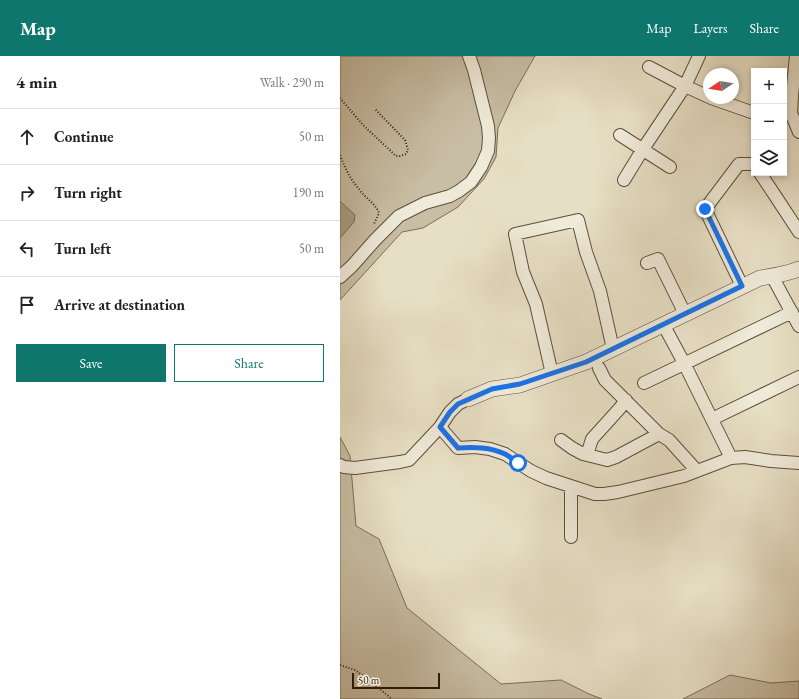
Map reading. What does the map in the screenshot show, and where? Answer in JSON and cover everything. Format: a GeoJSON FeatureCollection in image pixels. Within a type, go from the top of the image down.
{"type":"FeatureCollection","features":[{"type":"Feature","properties":{"kind":"street"},"geometry":{"type":"LineString","coordinates":[[340,277],[399,216],[425,203],[450,196],[459,191],[471,182],[481,167],[488,151],[488,126],[469,56]]}},
{"type":"Feature","properties":{"kind":"street"},"geometry":{"type":"LineString","coordinates":[[624,180],[685,86],[699,56]]}},
{"type":"Feature","properties":{"kind":"street"},"geometry":{"type":"LineString","coordinates":[[796,56],[792,96],[788,115],[799,131]]}},
{"type":"Feature","properties":{"kind":"street"},"geometry":{"type":"LineString","coordinates":[[649,67],[703,95]]}},
{"type":"Feature","properties":{"kind":"street"},"geometry":{"type":"LineString","coordinates":[[728,104],[751,112]]}},
{"type":"Feature","properties":{"kind":"street"},"geometry":{"type":"LineString","coordinates":[[620,135],[670,167]]}},
{"type":"Feature","properties":{"kind":"street"},"geometry":{"type":"LineString","coordinates":[[742,286],[705,209],[739,164],[751,165]]}},
{"type":"Feature","properties":{"kind":"street"},"geometry":{"type":"LineString","coordinates":[[762,176],[799,232]]}},
{"type":"Feature","properties":{"kind":"street"},"geometry":{"type":"LineString","coordinates":[[552,374],[536,304],[523,272],[515,234],[578,220],[586,252],[600,291],[613,349]]}},
{"type":"Feature","properties":{"kind":"street"},"geometry":{"type":"LineString","coordinates":[[658,258],[686,314]]}},
{"type":"Feature","properties":{"kind":"street"},"geometry":{"type":"LineString","coordinates":[[340,465],[355,468],[409,460],[440,427],[450,412],[458,404],[468,399],[492,389],[520,384],[586,362],[760,278],[799,268]]}},
{"type":"Feature","properties":{"kind":"street"},"geometry":{"type":"LineString","coordinates":[[772,276],[799,326]]}},
{"type":"Feature","properties":{"kind":"street"},"geometry":{"type":"LineString","coordinates":[[644,382],[792,312]]}},
{"type":"Feature","properties":{"kind":"street"},"geometry":{"type":"LineString","coordinates":[[663,324],[731,458]]}},
{"type":"Feature","properties":{"kind":"street"},"geometry":{"type":"LineString","coordinates":[[599,368],[605,380],[659,434],[669,440],[697,471]]}},
{"type":"Feature","properties":{"kind":"street"},"geometry":{"type":"LineString","coordinates":[[712,419],[799,377]]}},
{"type":"Feature","properties":{"kind":"street"},"geometry":{"type":"LineString","coordinates":[[587,455],[592,439],[626,400]]}},
{"type":"Feature","properties":{"kind":"street"},"geometry":{"type":"LineString","coordinates":[[440,427],[458,448],[475,447],[490,449],[505,454],[531,471],[546,478],[594,494],[618,492],[684,476],[731,458],[744,457],[799,463]]}},
{"type":"Feature","properties":{"kind":"street"},"geometry":{"type":"LineString","coordinates":[[561,440],[572,448],[587,455],[607,460],[616,457],[659,434]]}},
{"type":"Feature","properties":{"kind":"street"},"geometry":{"type":"LineString","coordinates":[[571,486],[571,538]]}},
{"type":"Feature","properties":{"kind":"path"},"geometry":{"type":"LineString","coordinates":[[340,98],[363,125],[396,156],[406,154],[408,150],[405,140],[375,109]]}},
{"type":"Feature","properties":{"kind":"path"},"geometry":{"type":"LineString","coordinates":[[340,155],[351,179],[378,210],[379,213],[374,224]]}},
{"type":"Feature","properties":{"kind":"path"},"geometry":{"type":"LineString","coordinates":[[340,665],[355,670],[392,699]]}},
{"type":"Feature","properties":{"kind":"shaded area"},"geometry":{"type":"Polygon","coordinates":[[[340,56],[535,56],[515,91],[498,128],[496,157],[484,179],[458,207],[423,228],[402,232],[340,300],[340,56]]]}},
{"type":"Feature","properties":{"kind":"shaded area"},"geometry":{"type":"Polygon","coordinates":[[[340,201],[355,215],[354,222],[340,238],[340,201]]]}},
{"type":"Feature","properties":{"kind":"shaded area"},"geometry":{"type":"Polygon","coordinates":[[[340,437],[350,456],[356,526],[379,539],[407,608],[501,684],[561,680],[602,699],[340,699],[340,437]]]}},
{"type":"Feature","properties":{"kind":"shaded area"},"geometry":{"type":"Polygon","coordinates":[[[730,675],[771,683],[799,681],[799,699],[683,699],[730,675]]]}},
{"type":"Feature","properties":{"kind":"route"},"geometry":{"type":"LineString","coordinates":[[518,463],[505,454],[490,449],[475,447],[458,448],[440,427],[450,412],[458,404],[492,389],[520,384],[586,362],[742,286],[705,209]]}}]}
